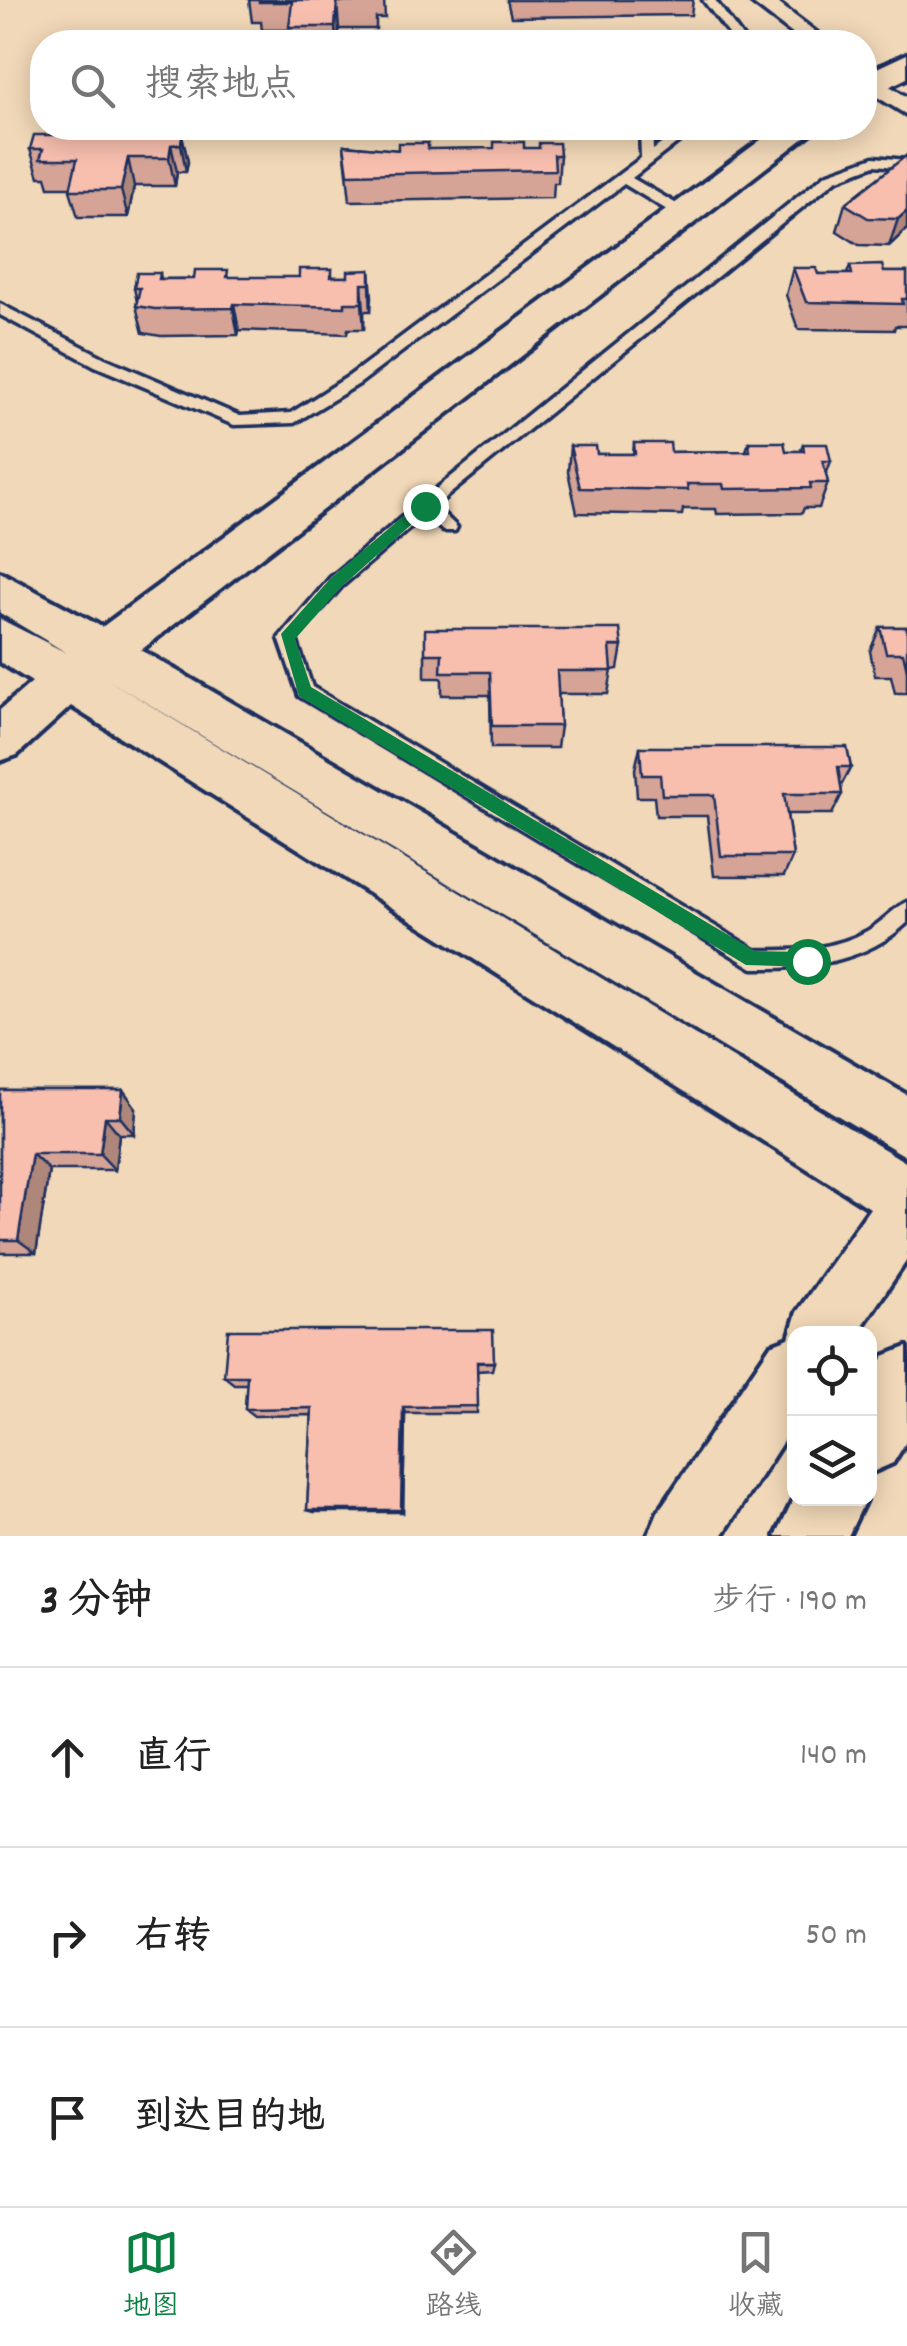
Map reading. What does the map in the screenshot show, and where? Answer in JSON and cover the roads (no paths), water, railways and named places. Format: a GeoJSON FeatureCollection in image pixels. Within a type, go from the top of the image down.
{"type":"FeatureCollection","features":[{"type":"Feature","properties":{"kind":"street"},"geometry":{"type":"LineString","coordinates":[[759,0],[800,30]]}},
{"type":"Feature","properties":{"kind":"street"},"geometry":{"type":"LineString","coordinates":[[877,79],[907,64]]}},
{"type":"Feature","properties":{"kind":"street"},"geometry":{"type":"LineString","coordinates":[[877,89],[907,108]]}},
{"type":"Feature","properties":{"kind":"street"},"geometry":{"type":"LineString","coordinates":[[0,740],[87,666],[782,140]]}},
{"type":"Feature","properties":{"kind":"street"},"geometry":{"type":"LineString","coordinates":[[0,590],[87,666],[907,1196]]}},
{"type":"Feature","properties":{"kind":"street"},"geometry":{"type":"LineString","coordinates":[[0,638],[87,666],[907,1128]]}},
{"type":"Feature","properties":{"kind":"street"},"geometry":{"type":"LineString","coordinates":[[825,1326],[907,1207]]}},
{"type":"Feature","properties":{"kind":"street"},"geometry":{"type":"LineString","coordinates":[[682,1536],[787,1378]]}},
{"type":"Feature","properties":{"kind":"street"},"geometry":{"type":"LineString","coordinates":[[877,1428],[907,1379]]}},
{"type":"Feature","properties":{"kind":"street"},"geometry":{"type":"LineString","coordinates":[[810,1536],[828,1506]]}},
{"type":"Feature","properties":{"kind":"lane"},"geometry":{"type":"LineString","coordinates":[[709,0],[732,30]]}},
{"type":"Feature","properties":{"kind":"lane"},"geometry":{"type":"LineString","coordinates":[[646,140],[647,158]]}},
{"type":"Feature","properties":{"kind":"lane"},"geometry":{"type":"LineString","coordinates":[[0,310],[100,362],[239,421],[294,418],[354,380],[673,140]]}},
{"type":"Feature","properties":{"kind":"lane"},"geometry":{"type":"LineString","coordinates":[[907,164],[874,160],[831,178],[425,506],[336,582],[286,638],[304,692],[752,959],[807,961],[886,933],[907,911]]}},
{"type":"Feature","properties":{"kind":"lane"},"geometry":{"type":"LineString","coordinates":[[623,178],[682,213]]}},
{"type":"Feature","properties":{"kind":"lane"},"geometry":{"type":"LineString","coordinates":[[425,506],[449,527]]}}]}
